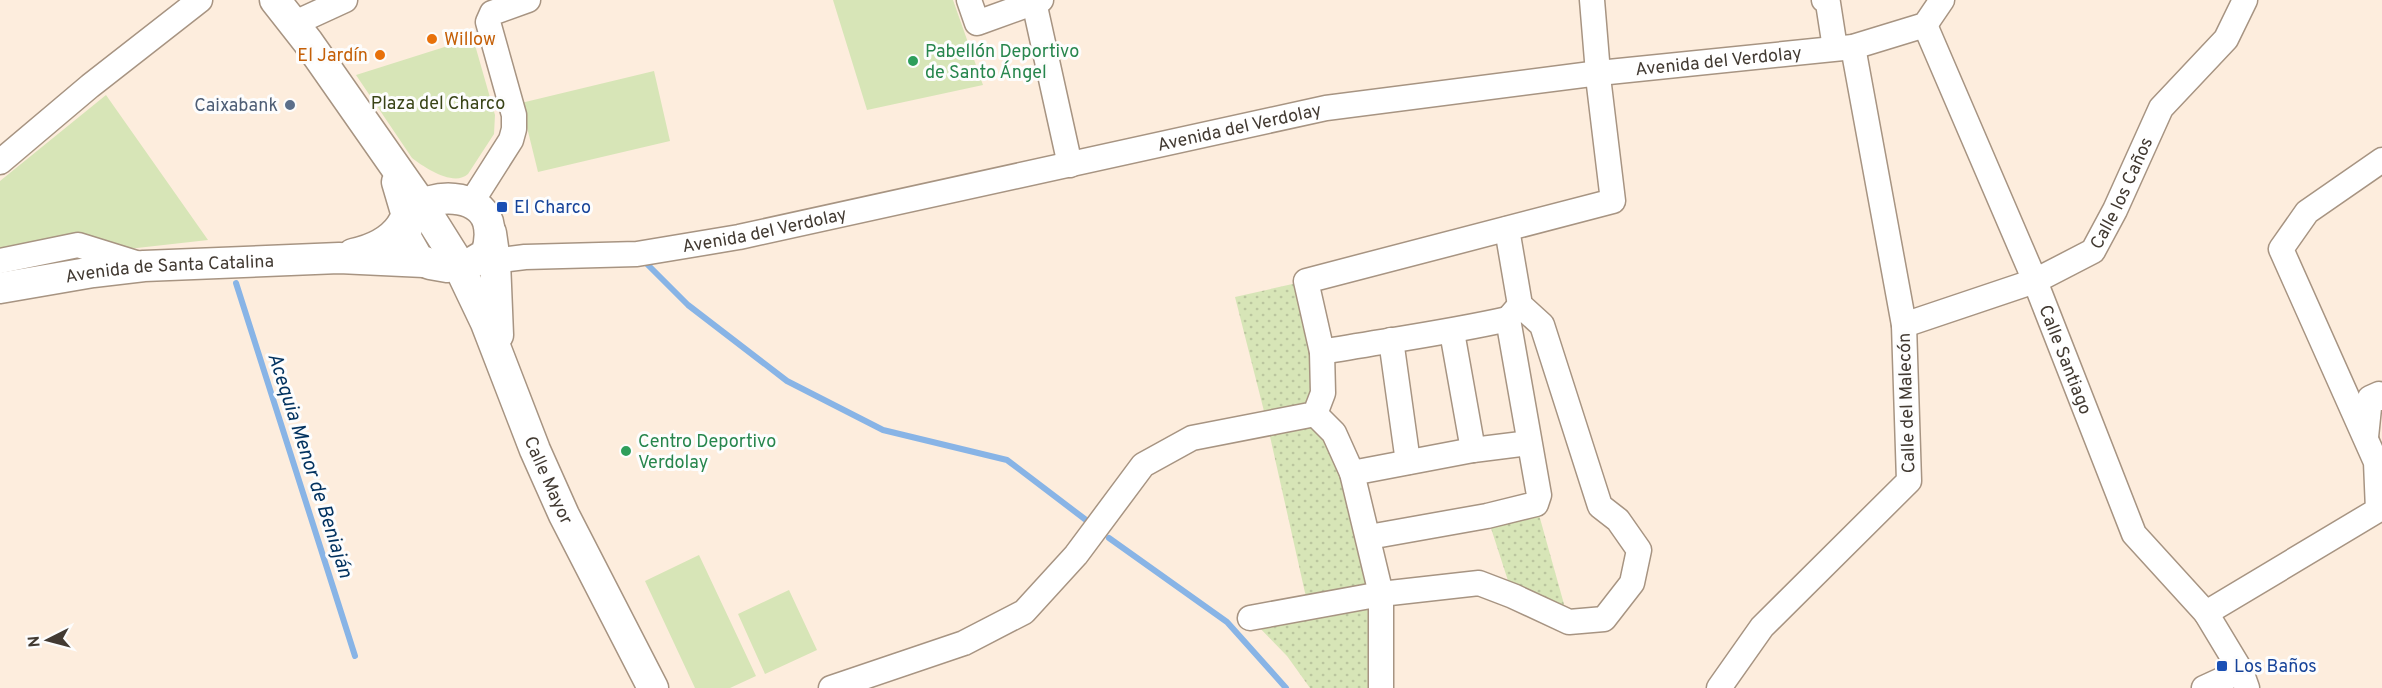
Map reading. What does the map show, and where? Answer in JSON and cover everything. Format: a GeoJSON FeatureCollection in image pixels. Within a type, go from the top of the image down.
{"type":"FeatureCollection","features":[{"type":"Feature","properties":{"kind":"main road"},"geometry":{"type":"LineString","coordinates":[[275,0],[295,23],[376,140],[414,211],[481,251]]}},
{"type":"Feature","properties":{"kind":"main road"},"geometry":{"type":"LineString","coordinates":[[414,211],[453,199],[471,203],[481,209],[481,251]]}},
{"type":"Feature","properties":{"kind":"main road"},"geometry":{"type":"LineString","coordinates":[[414,211],[406,238],[413,252],[424,262],[438,266],[481,251]]}},
{"type":"Feature","properties":{"kind":"main road","name":"Avenida de Santa Catalina"},"geometry":{"type":"LineString","coordinates":[[339,258],[377,246],[397,232],[414,211]]}},
{"type":"Feature","properties":{"kind":"main road","name":"Calle Mayor"},"geometry":{"type":"LineString","coordinates":[[481,251],[498,356],[535,450],[564,515],[653,688]]}},
{"type":"Feature","properties":{"kind":"main road","name":"Avenida de Santa Catalina"},"geometry":{"type":"LineString","coordinates":[[0,288],[144,266],[339,258],[424,262]]}},
{"type":"Feature","properties":{"kind":"street"},"geometry":{"type":"LineString","coordinates":[[0,162],[90,86],[200,0]]}},
{"type":"Feature","properties":{"kind":"street"},"geometry":{"type":"LineString","coordinates":[[295,23],[345,0]]}},
{"type":"Feature","properties":{"kind":"street"},"geometry":{"type":"LineString","coordinates":[[471,203],[511,140],[514,129],[514,115],[488,22],[489,16],[528,0]]}},
{"type":"Feature","properties":{"kind":"street"},"geometry":{"type":"LineString","coordinates":[[969,0],[977,23],[1037,1],[1070,165]]}},
{"type":"Feature","properties":{"kind":"street"},"geometry":{"type":"LineString","coordinates":[[1315,414],[1323,393],[1322,352],[1306,281],[1613,201],[1592,0]]}},
{"type":"Feature","properties":{"kind":"street","name":"Calle del Malecón"},"geometry":{"type":"LineString","coordinates":[[1719,688],[1762,627],[1909,481],[1904,325],[1844,47],[1828,3],[1824,0]]}},
{"type":"Feature","properties":{"kind":"street"},"geometry":{"type":"LineString","coordinates":[[1925,25],[1942,0]]}},
{"type":"Feature","properties":{"kind":"street","name":"Calle los Caños"},"geometry":{"type":"LineString","coordinates":[[1904,325],[2036,281],[2093,251],[2115,210],[2161,108],[2226,39],[2245,0]]}},
{"type":"Feature","properties":{"kind":"street","name":"Avenida del Verdolay"},"geometry":{"type":"LineString","coordinates":[[481,251],[525,257],[637,254],[739,237],[1326,108],[1599,73],[1844,47],[1925,25]]}},
{"type":"Feature","properties":{"kind":"street","name":"Calle Santiago"},"geometry":{"type":"LineString","coordinates":[[1925,25],[2036,281],[2134,534],[2206,613],[2244,680]]}},
{"type":"Feature","properties":{"kind":"street"},"geometry":{"type":"LineString","coordinates":[[2206,613],[2378,510],[2376,462],[2281,249],[2307,212],[2382,160]]}},
{"type":"Feature","properties":{"kind":"street"},"geometry":{"type":"LineString","coordinates":[[1369,537],[1487,516],[1536,504],[1539,495],[1529,442],[1507,229]]}},
{"type":"Feature","properties":{"kind":"street"},"geometry":{"type":"LineString","coordinates":[[0,261],[78,245],[144,266]]}},
{"type":"Feature","properties":{"kind":"street"},"geometry":{"type":"LineString","coordinates":[[1250,618],[1381,594],[1479,584],[1513,596],[1569,622],[1604,619],[1632,584],[1639,550],[1617,520],[1600,506],[1542,325],[1514,312],[1452,332],[1322,352]]}},
{"type":"Feature","properties":{"kind":"street"},"geometry":{"type":"LineString","coordinates":[[1452,332],[1473,450]]}},
{"type":"Feature","properties":{"kind":"street"},"geometry":{"type":"LineString","coordinates":[[1391,340],[1408,462]]}},
{"type":"Feature","properties":{"kind":"street"},"geometry":{"type":"LineString","coordinates":[[2366,439],[2370,398],[2379,394],[2382,398]]}},
{"type":"Feature","properties":{"kind":"street"},"geometry":{"type":"LineString","coordinates":[[1315,414],[1334,433],[1352,473],[1369,537],[1381,594],[1381,688]]}},
{"type":"Feature","properties":{"kind":"street"},"geometry":{"type":"LineString","coordinates":[[831,688],[964,643],[1024,612],[1076,555],[1143,465],[1192,438],[1315,414]]}},
{"type":"Feature","properties":{"kind":"street"},"geometry":{"type":"LineString","coordinates":[[1352,473],[1529,442]]}},
{"type":"Feature","properties":{"kind":"street"},"geometry":{"type":"LineString","coordinates":[[2204,688],[2244,680]]}},
{"type":"Feature","properties":{"kind":"green space","name":"Pabellón Deportivo de Santo Ángel"},"geometry":{"type":"Polygon","coordinates":[[[833,0],[953,0],[983,85],[867,110],[833,0]]]}},
{"type":"Feature","properties":{"kind":"green space","name":"Plaza del Charco"},"geometry":{"type":"Polygon","coordinates":[[[473,38],[495,115],[494,134],[468,174],[462,177],[448,177],[424,167],[412,158],[356,75],[473,38]]]}},
{"type":"Feature","properties":{"kind":"green space"},"geometry":{"type":"Polygon","coordinates":[[[654,71],[670,141],[538,172],[521,103],[654,71]]]}},
{"type":"Feature","properties":{"kind":"green space"},"geometry":{"type":"Polygon","coordinates":[[[106,95],[208,240],[128,249],[76,236],[0,248],[0,181],[106,95]]]}},
{"type":"Feature","properties":{"kind":"green space"},"geometry":{"type":"Polygon","coordinates":[[[1306,281],[1315,414],[1352,473],[1381,688],[1310,688],[1287,656],[1250,618],[1308,606],[1267,423],[1235,297],[1306,281]]]}},
{"type":"Feature","properties":{"kind":"green space"},"geometry":{"type":"Polygon","coordinates":[[[1536,504],[1569,622],[1513,596],[1487,516],[1536,504]]]}},
{"type":"Feature","properties":{"kind":"green space"},"geometry":{"type":"Polygon","coordinates":[[[699,555],[756,676],[730,688],[695,688],[645,581],[699,555]]]}},
{"type":"Feature","properties":{"kind":"green space"},"geometry":{"type":"Polygon","coordinates":[[[789,590],[817,650],[765,674],[738,614],[789,590]]]}},
{"type":"Feature","properties":{"kind":"waterway"},"geometry":{"type":"LineString","coordinates":[[643,260],[688,305],[787,381],[883,430],[1007,460],[1090,523]]}},
{"type":"Feature","properties":{"kind":"waterway","name":"Acequia Menor de Beniaján"},"geometry":{"type":"LineString","coordinates":[[236,283],[355,656]]}},
{"type":"Feature","properties":{"kind":"waterway"},"geometry":{"type":"LineString","coordinates":[[1109,538],[1227,622],[1286,688]]}},
{"type":"Feature","properties":{"kind":"place","name":"Willow"},"geometry":{"type":"Point","coordinates":[432,39]}},
{"type":"Feature","properties":{"kind":"place","name":"El Jardín"},"geometry":{"type":"Point","coordinates":[380,55]}},
{"type":"Feature","properties":{"kind":"place","name":"Pabellón Deportivo de Santo Ángel"},"geometry":{"type":"Point","coordinates":[913,61]}},
{"type":"Feature","properties":{"kind":"place","name":"Caixabank"},"geometry":{"type":"Point","coordinates":[290,105]}},
{"type":"Feature","properties":{"kind":"place","name":"El Charco"},"geometry":{"type":"Point","coordinates":[502,207]}},
{"type":"Feature","properties":{"kind":"place","name":"Centro Deportivo Verdolay"},"geometry":{"type":"Point","coordinates":[626,451]}},
{"type":"Feature","properties":{"kind":"place","name":"Los Baños"},"geometry":{"type":"Point","coordinates":[2222,666]}}]}
